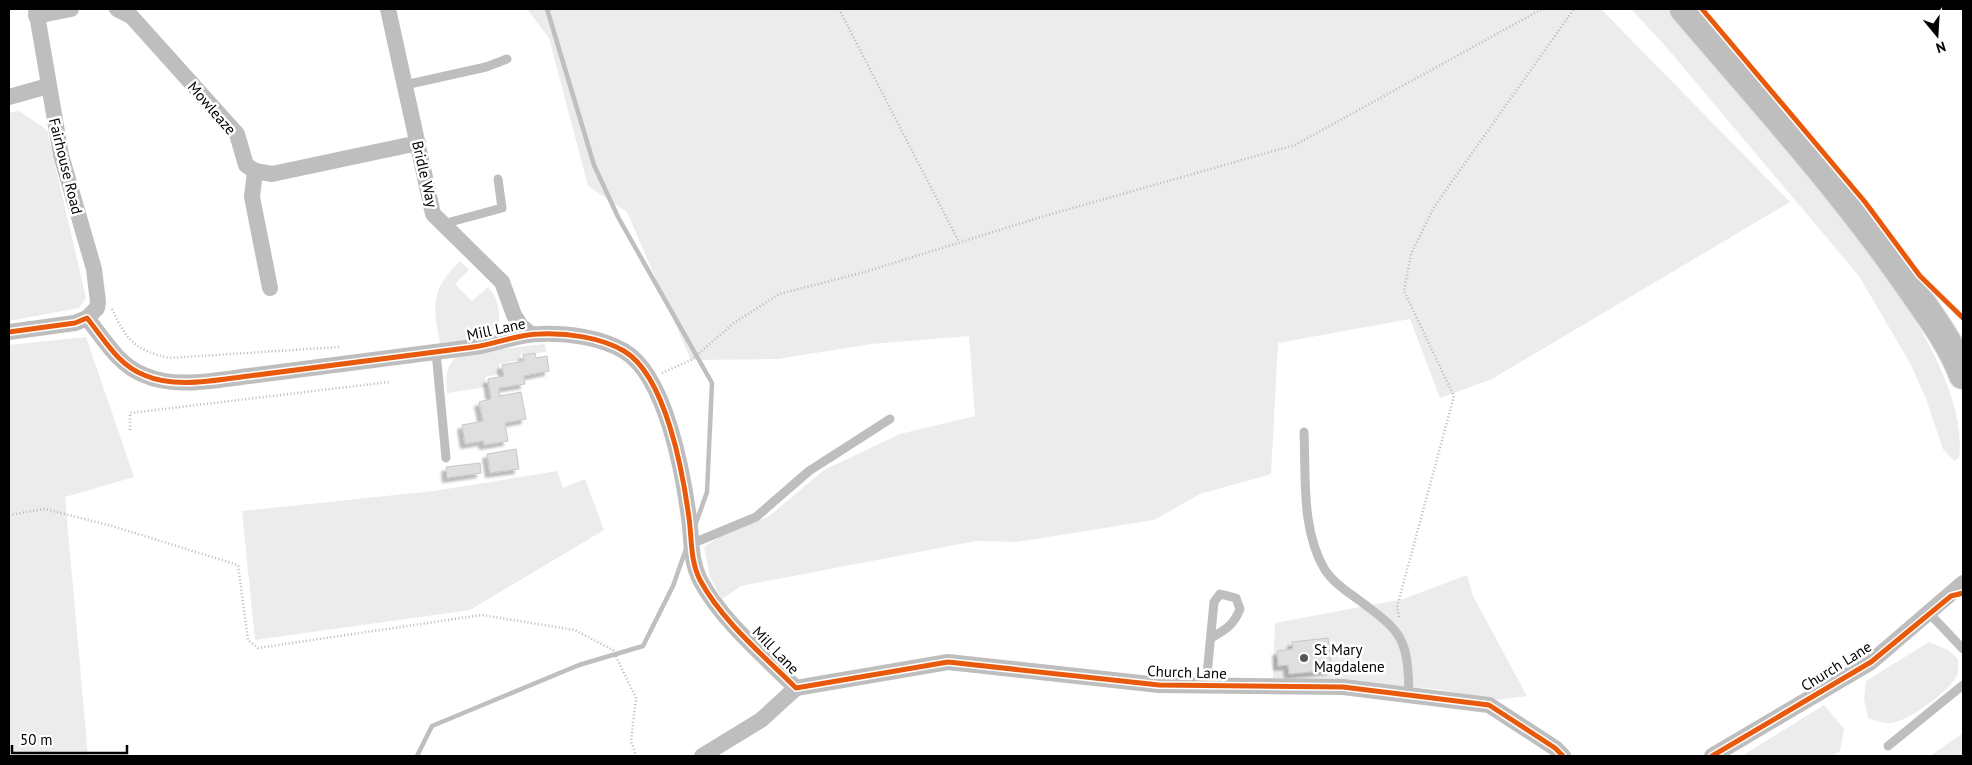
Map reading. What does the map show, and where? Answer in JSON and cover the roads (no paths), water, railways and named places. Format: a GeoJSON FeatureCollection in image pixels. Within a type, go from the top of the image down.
{"type":"FeatureCollection","features":[{"type":"Feature","properties":{"kind":"highway"},"geometry":{"type":"LineString","coordinates":[[1684,9],[1832,181],[1889,256],[1962,367]]}},
{"type":"Feature","properties":{"kind":"street"},"geometry":{"type":"LineString","coordinates":[[36,12],[71,9]]}},
{"type":"Feature","properties":{"kind":"street","name":"Mowleaze"},"geometry":{"type":"LineString","coordinates":[[118,9],[131,16],[236,134],[246,165],[255,171]]}},
{"type":"Feature","properties":{"kind":"street","name":"Bridle Way"},"geometry":{"type":"LineString","coordinates":[[388,9],[433,214],[502,282],[514,315],[521,326],[531,334]]}},
{"type":"Feature","properties":{"kind":"street","name":"Fairhouse Road"},"geometry":{"type":"LineString","coordinates":[[36,12],[61,155],[94,269],[98,302],[96,308],[87,318]]}},
{"type":"Feature","properties":{"kind":"street"},"geometry":{"type":"LineString","coordinates":[[9,97],[48,86]]}},
{"type":"Feature","properties":{"kind":"street"},"geometry":{"type":"LineString","coordinates":[[270,288],[252,197],[255,171],[272,174],[418,142]]}},
{"type":"Feature","properties":{"kind":"street"},"geometry":{"type":"LineString","coordinates":[[9,332],[75,324],[87,318]]}},
{"type":"Feature","properties":{"kind":"street","name":"Mill Lane"},"geometry":{"type":"LineString","coordinates":[[87,318],[118,358],[129,368],[145,376],[165,382],[217,379],[492,345],[531,334],[566,335],[605,343],[624,352],[642,366],[669,425],[680,463],[691,553],[699,578],[720,610],[796,688]]}},
{"type":"Feature","properties":{"kind":"street","name":"Church Lane"},"geometry":{"type":"LineString","coordinates":[[1712,756],[1871,662],[1963,583]]}},
{"type":"Feature","properties":{"kind":"street","name":"Church Lane"},"geometry":{"type":"LineString","coordinates":[[796,688],[948,662],[1159,685],[1343,687],[1489,705],[1555,748],[1563,756]]}},
{"type":"Feature","properties":{"kind":"street"},"geometry":{"type":"LineString","coordinates":[[702,756],[761,720],[796,688]]}},
{"type":"Feature","properties":{"kind":"lane"},"geometry":{"type":"LineString","coordinates":[[405,85],[486,67],[507,59]]}},
{"type":"Feature","properties":{"kind":"lane"},"geometry":{"type":"LineString","coordinates":[[442,224],[502,208],[498,179]]}},
{"type":"Feature","properties":{"kind":"lane"},"geometry":{"type":"LineString","coordinates":[[436,352],[446,458]]}},
{"type":"Feature","properties":{"kind":"lane"},"geometry":{"type":"LineString","coordinates":[[691,544],[756,517],[809,471],[890,418]]}},
{"type":"Feature","properties":{"kind":"lane"},"geometry":{"type":"LineString","coordinates":[[1304,432],[1307,506],[1315,552],[1326,572],[1337,585],[1390,623],[1402,640],[1409,668],[1409,695]]}},
{"type":"Feature","properties":{"kind":"lane"},"geometry":{"type":"LineString","coordinates":[[1206,685],[1214,602],[1220,594],[1227,594],[1236,598],[1240,609],[1233,623],[1228,629],[1211,638]]}},
{"type":"Feature","properties":{"kind":"lane"},"geometry":{"type":"LineString","coordinates":[[1929,613],[1963,649]]}},
{"type":"Feature","properties":{"kind":"lane"},"geometry":{"type":"LineString","coordinates":[[1888,746],[1963,686]]}},
{"type":"Feature","properties":{"kind":"waterway"},"geometry":{"type":"LineString","coordinates":[[547,9],[594,165],[618,217],[712,383],[707,492],[696,523]]}},
{"type":"Feature","properties":{"kind":"waterway"},"geometry":{"type":"LineString","coordinates":[[417,756],[432,726],[579,665],[643,646],[673,586],[686,549]]}},
{"type":"Feature","properties":{"kind":"place","name":"St Mary Magdalene"},"geometry":{"type":"Point","coordinates":[1304,658]}}]}
